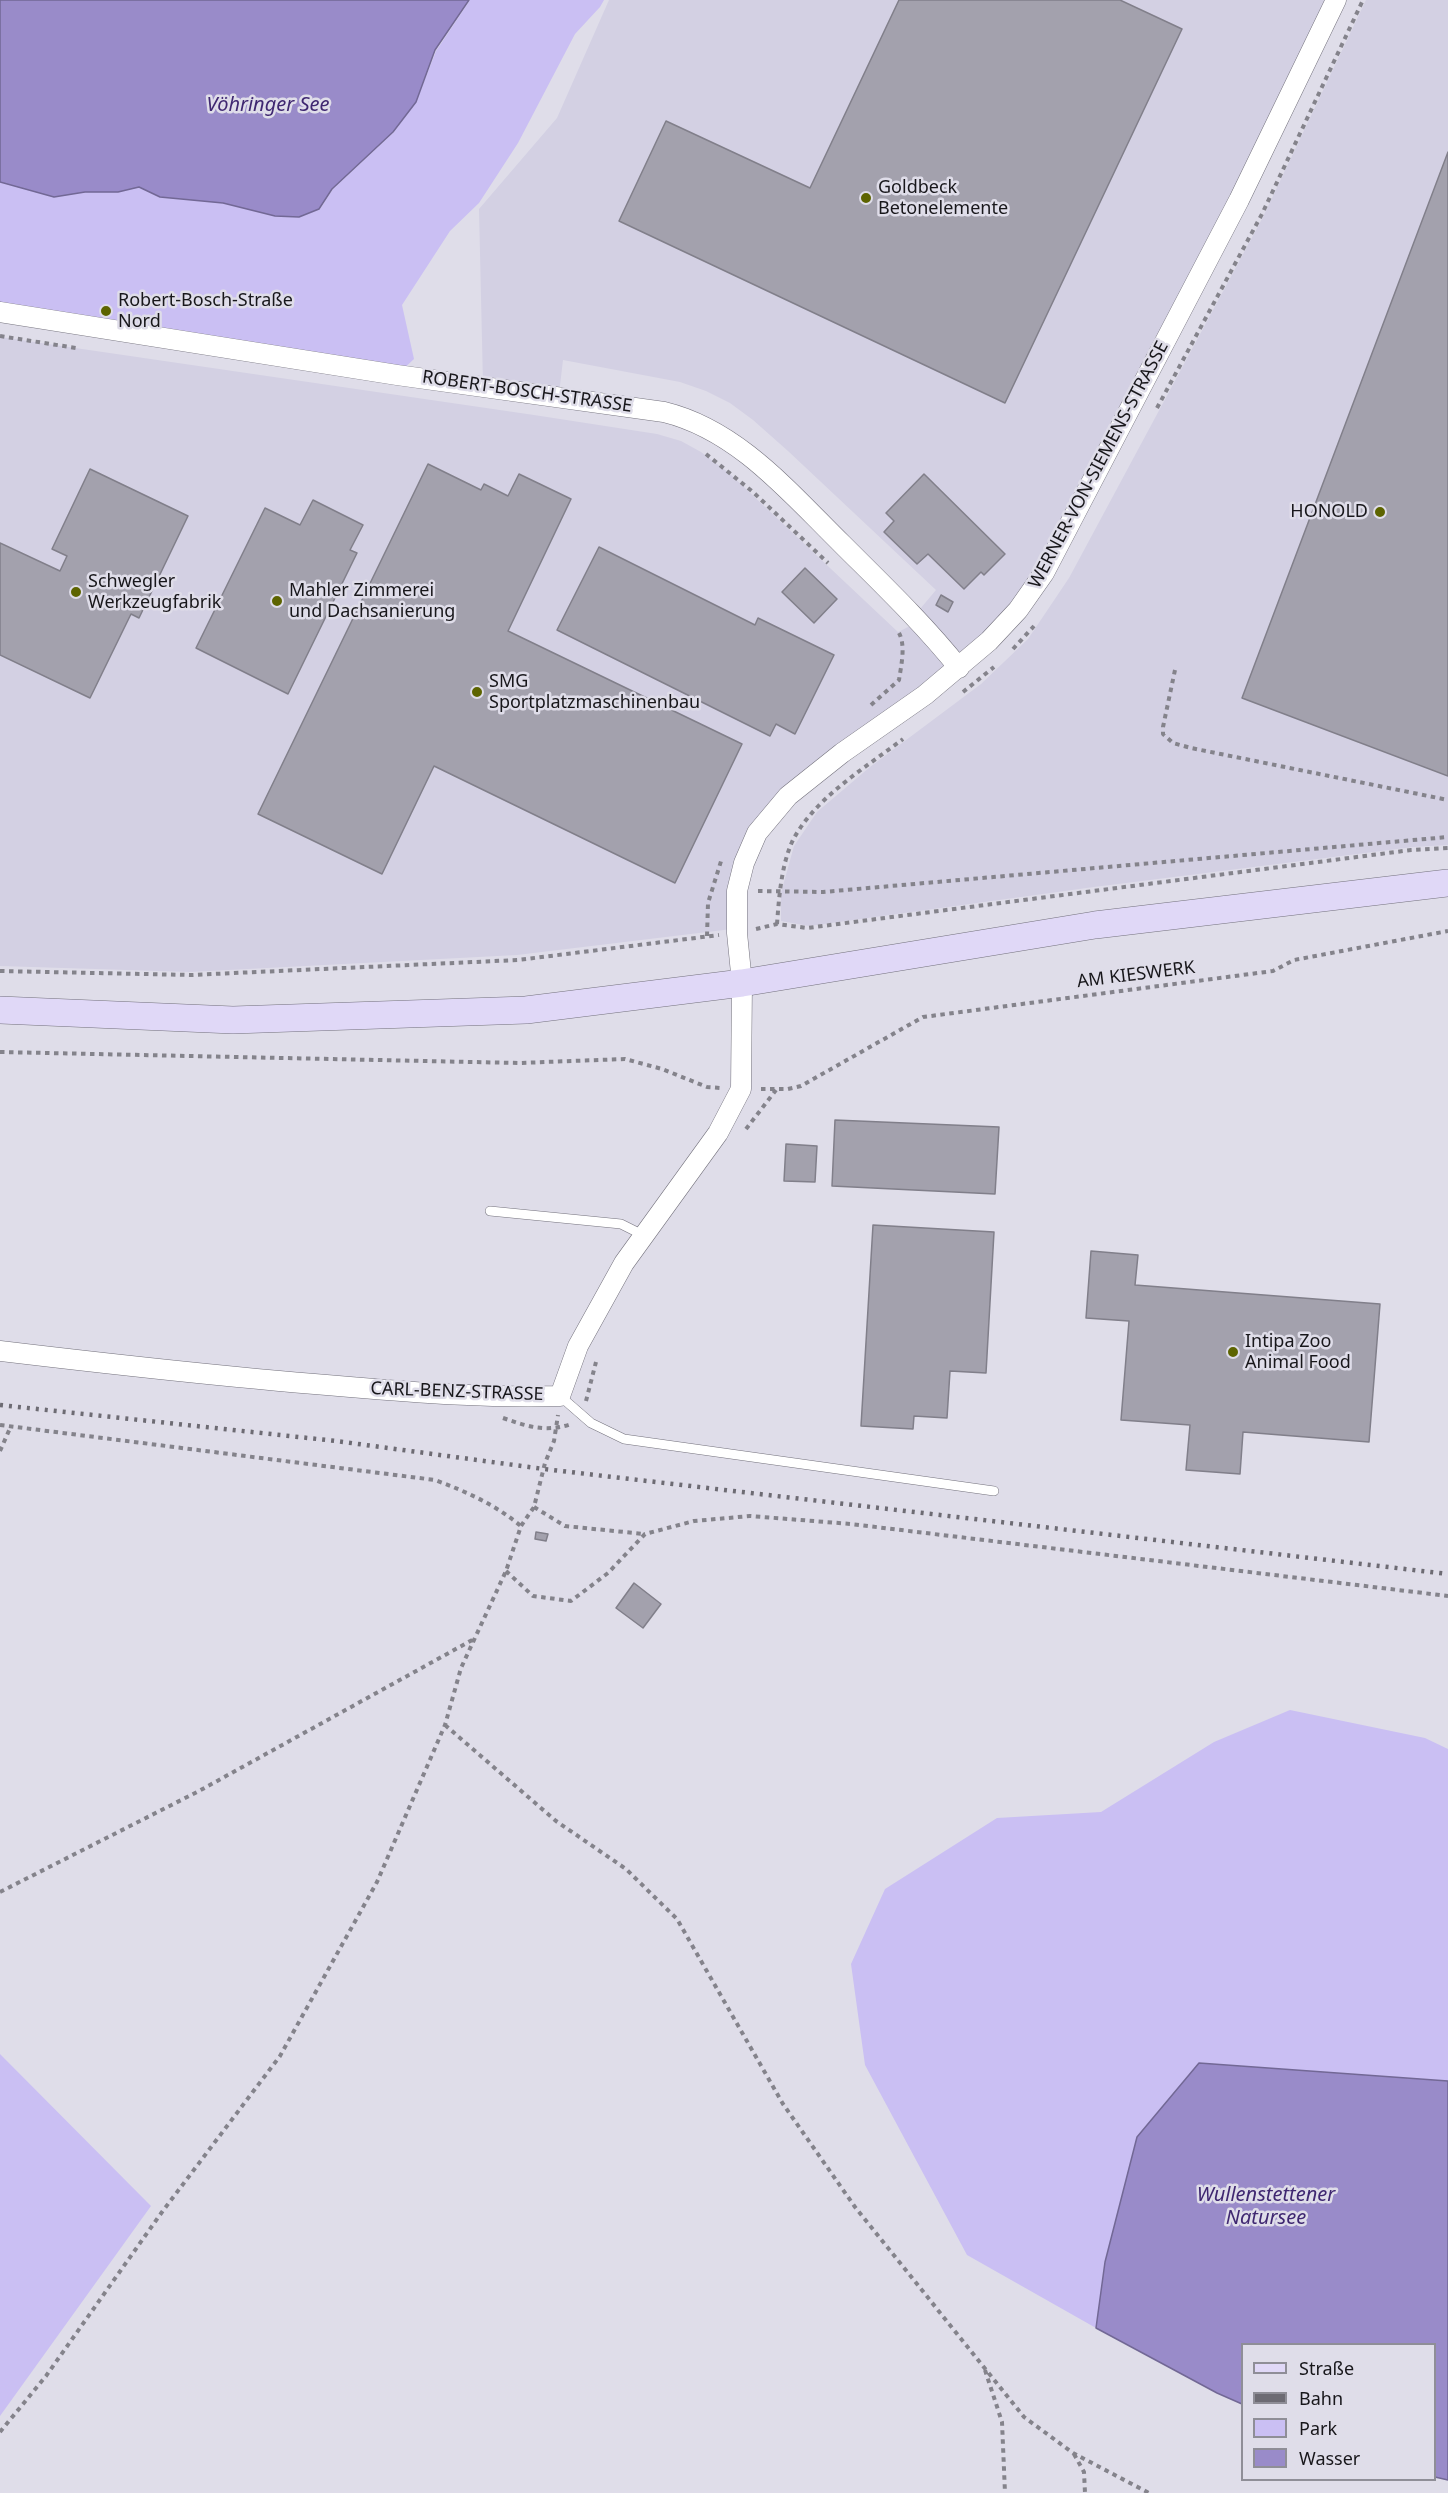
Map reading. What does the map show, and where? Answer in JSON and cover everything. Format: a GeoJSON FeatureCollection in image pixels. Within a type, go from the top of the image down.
{"type":"FeatureCollection","features":[{"type":"Feature","properties":{"kind":"main road"},"geometry":{"type":"LineString","coordinates":[[0,1010],[233,1020],[526,1010],[742,983],[1095,925],[1448,884]]}},
{"type":"Feature","properties":{"kind":"street","name":"WERNER-VON-SIEMENS-STRASSE"},"geometry":{"type":"LineString","coordinates":[[742,983],[736,933],[737,891],[744,863],[757,833],[788,796],[959,668],[989,641],[1018,610],[1044,573],[1245,190],[1336,0]]}},
{"type":"Feature","properties":{"kind":"street","name":"ROBERT-BOSCH-STRASSE"},"geometry":{"type":"LineString","coordinates":[[0,312],[397,375],[664,412],[689,418],[720,434],[764,468],[909,611],[959,668]]}},
{"type":"Feature","properties":{"kind":"street","name":"CARL-BENZ-STRASSE"},"geometry":{"type":"LineString","coordinates":[[0,1351],[234,1378],[421,1393],[517,1397],[560,1396],[578,1346],[624,1263],[718,1133],[741,1089],[742,983]]}},
{"type":"Feature","properties":{"kind":"lane"},"geometry":{"type":"LineString","coordinates":[[490,1210],[621,1224],[643,1235]]}},
{"type":"Feature","properties":{"kind":"lane"},"geometry":{"type":"LineString","coordinates":[[560,1396],[591,1423],[624,1439],[994,1491]]}},
{"type":"Feature","properties":{"kind":"path"},"geometry":{"type":"LineString","coordinates":[[0,336],[81,348]]}},
{"type":"Feature","properties":{"kind":"path"},"geometry":{"type":"LineString","coordinates":[[702,451],[753,492],[836,570]]}},
{"type":"Feature","properties":{"kind":"path"},"geometry":{"type":"LineString","coordinates":[[864,711],[900,680],[902,637],[897,630]]}},
{"type":"Feature","properties":{"kind":"path"},"geometry":{"type":"LineString","coordinates":[[1174,670],[1163,727],[1163,734],[1173,743],[1448,800]]}},
{"type":"Feature","properties":{"kind":"path"},"geometry":{"type":"LineString","coordinates":[[737,891],[823,892],[1448,837]]}},
{"type":"Feature","properties":{"kind":"path"},"geometry":{"type":"LineString","coordinates":[[707,936],[708,903],[717,869],[726,849]]}},
{"type":"Feature","properties":{"kind":"path","name":"AM KIESWERK"},"geometry":{"type":"LineString","coordinates":[[0,1052],[519,1063],[625,1059],[662,1069],[706,1087],[776,1089],[801,1086],[923,1017],[1273,971],[1294,960],[1448,931]]}},
{"type":"Feature","properties":{"kind":"path"},"geometry":{"type":"LineString","coordinates":[[741,1136],[776,1089]]}},
{"type":"Feature","properties":{"kind":"path"},"geometry":{"type":"LineString","coordinates":[[0,2432],[46,2376],[162,2212],[280,2056],[377,1882],[445,1725],[461,1668],[506,1571],[521,1526],[534,1508],[545,1463],[557,1429],[571,1424],[580,1414],[588,1398],[598,1357]]}},
{"type":"Feature","properties":{"kind":"path"},"geometry":{"type":"LineString","coordinates":[[0,1425],[435,1480],[476,1496],[501,1509],[521,1526]]}},
{"type":"Feature","properties":{"kind":"path"},"geometry":{"type":"LineString","coordinates":[[0,1451],[11,1426]]}},
{"type":"Feature","properties":{"kind":"path"},"geometry":{"type":"LineString","coordinates":[[534,1508],[565,1526],[645,1534],[694,1521],[750,1516],[839,1523],[1448,1596]]}},
{"type":"Feature","properties":{"kind":"path"},"geometry":{"type":"LineString","coordinates":[[506,1571],[533,1596],[571,1601],[608,1573],[645,1534]]}},
{"type":"Feature","properties":{"kind":"path"},"geometry":{"type":"LineString","coordinates":[[0,1892],[199,1791],[474,1638]]}},
{"type":"Feature","properties":{"kind":"path"},"geometry":{"type":"LineString","coordinates":[[445,1725],[556,1821],[626,1869],[676,1919],[783,2104],[855,2207],[1024,2417],[1073,2453],[1149,2493]]}},
{"type":"Feature","properties":{"kind":"path"},"geometry":{"type":"LineString","coordinates":[[984,2368],[1002,2422],[1005,2493]]}},
{"type":"Feature","properties":{"kind":"path"},"geometry":{"type":"LineString","coordinates":[[1073,2453],[1084,2472],[1085,2493]]}},
{"type":"Feature","properties":{"kind":"shaded area"},"geometry":{"type":"Polygon","coordinates":[[[609,0],[1335,0],[1044,573],[959,667],[915,615],[936,590],[788,451],[730,403],[680,382],[563,360],[559,394],[483,384],[479,209],[557,118],[609,0]]]}},
{"type":"Feature","properties":{"kind":"shaded area"},"geometry":{"type":"Polygon","coordinates":[[[1366,0],[1448,0],[1448,845],[1413,847],[1094,887],[809,926],[781,921],[781,893],[794,846],[817,812],[870,767],[981,684],[1028,639],[1069,578],[1263,217],[1366,0]]]}},
{"type":"Feature","properties":{"kind":"shaded area"},"geometry":{"type":"Polygon","coordinates":[[[0,337],[534,415],[657,434],[681,441],[701,452],[729,473],[898,632],[918,622],[957,667],[756,833],[732,929],[517,955],[190,972],[0,966],[0,337]]]}},
{"type":"Feature","properties":{"kind":"green space"},"geometry":{"type":"Polygon","coordinates":[[[470,0],[604,0],[575,34],[518,143],[479,203],[450,231],[402,305],[414,359],[398,374],[0,311],[0,182],[54,197],[85,192],[118,192],[139,187],[160,197],[223,203],[275,216],[299,217],[320,209],[333,189],[394,132],[416,102],[436,51],[470,0]]]}},
{"type":"Feature","properties":{"kind":"green space"},"geometry":{"type":"Polygon","coordinates":[[[1290,1710],[1425,1738],[1448,1749],[1448,2081],[1199,2063],[1137,2137],[1105,2262],[1096,2328],[967,2255],[865,2065],[851,1964],[885,1889],[997,1818],[1101,1812],[1214,1742],[1290,1710]]]}},
{"type":"Feature","properties":{"kind":"green space"},"geometry":{"type":"Polygon","coordinates":[[[0,2054],[151,2206],[0,2416],[0,2054]]]}},
{"type":"Feature","properties":{"kind":"water","name":"Vöhringer See"},"geometry":{"type":"Polygon","coordinates":[[[0,0],[469,0],[435,50],[416,102],[393,132],[332,189],[319,209],[299,217],[275,216],[223,203],[160,197],[139,187],[118,192],[85,192],[54,197],[0,182],[0,0]]]}},
{"type":"Feature","properties":{"kind":"water","name":"Wullenstettener Natursee"},"geometry":{"type":"Polygon","coordinates":[[[1199,2063],[1448,2081],[1448,2480],[1436,2477],[1436,2343],[1241,2343],[1241,2404],[1096,2328],[1105,2262],[1137,2137],[1199,2063]]]}},
{"type":"Feature","properties":{"kind":"building","name":"Goldbeck Betonelemente"},"geometry":{"type":"Polygon","coordinates":[[[899,0],[1120,0],[1182,29],[1005,403],[619,221],[666,121],[810,188],[899,0]]]}},
{"type":"Feature","properties":{"kind":"building","name":"HONOLD"},"geometry":{"type":"Polygon","coordinates":[[[1448,152],[1448,776],[1242,698],[1448,152]]]}},
{"type":"Feature","properties":{"kind":"building","name":"SMG Sportplatzmaschinenbau"},"geometry":{"type":"Polygon","coordinates":[[[428,464],[481,490],[484,484],[508,496],[519,474],[571,499],[508,631],[742,744],[675,883],[434,766],[382,874],[258,814],[428,464]]]}},
{"type":"Feature","properties":{"kind":"building","name":"Schwegler Werkzeugfabrik"},"geometry":{"type":"Polygon","coordinates":[[[90,469],[188,516],[139,618],[131,614],[90,698],[0,655],[0,543],[60,571],[67,556],[52,549],[90,469]]]}},
{"type":"Feature","properties":{"kind":"building"},"geometry":{"type":"Polygon","coordinates":[[[924,474],[1005,554],[984,575],[981,572],[964,589],[928,554],[917,564],[884,532],[894,521],[886,513],[924,474]]]}},
{"type":"Feature","properties":{"kind":"building","name":"Mahler Zimmerei und Dachsanierung"},"geometry":{"type":"Polygon","coordinates":[[[313,500],[363,525],[350,550],[357,553],[288,694],[196,648],[265,508],[300,525],[313,500]]]}},
{"type":"Feature","properties":{"kind":"building"},"geometry":{"type":"Polygon","coordinates":[[[599,547],[755,625],[758,618],[834,655],[795,734],[776,724],[770,736],[557,630],[599,547]]]}},
{"type":"Feature","properties":{"kind":"building"},"geometry":{"type":"Polygon","coordinates":[[[805,568],[837,599],[814,623],[782,592],[805,568]]]}},
{"type":"Feature","properties":{"kind":"building"},"geometry":{"type":"Polygon","coordinates":[[[941,595],[953,602],[948,612],[936,605],[941,595]]]}},
{"type":"Feature","properties":{"kind":"building"},"geometry":{"type":"Polygon","coordinates":[[[835,1120],[999,1127],[995,1194],[832,1186],[835,1120]]]}},
{"type":"Feature","properties":{"kind":"building"},"geometry":{"type":"Polygon","coordinates":[[[786,1144],[817,1146],[815,1182],[784,1181],[786,1144]]]}},
{"type":"Feature","properties":{"kind":"building"},"geometry":{"type":"Polygon","coordinates":[[[873,1225],[994,1232],[986,1373],[950,1371],[947,1418],[914,1416],[913,1429],[861,1426],[873,1225]]]}},
{"type":"Feature","properties":{"kind":"building"},"geometry":{"type":"Polygon","coordinates":[[[1091,1251],[1138,1255],[1135,1285],[1380,1304],[1369,1442],[1243,1432],[1240,1474],[1186,1470],[1190,1425],[1121,1420],[1129,1321],[1086,1318],[1091,1251]]]}},
{"type":"Feature","properties":{"kind":"building"},"geometry":{"type":"Polygon","coordinates":[[[536,1532],[548,1534],[546,1541],[535,1539],[536,1532]]]}},
{"type":"Feature","properties":{"kind":"building"},"geometry":{"type":"Polygon","coordinates":[[[634,1583],[661,1604],[643,1628],[616,1608],[634,1583]]]}},
{"type":"Feature","properties":{"kind":"railway"},"geometry":{"type":"LineString","coordinates":[[0,1405],[336,1441],[544,1469],[1448,1574]]}},
{"type":"Feature","properties":{"kind":"place","name":"Goldbeck Betonelemente"},"geometry":{"type":"Point","coordinates":[866,198]}},
{"type":"Feature","properties":{"kind":"place","name":"Robert-Bosch-Straße Nord"},"geometry":{"type":"Point","coordinates":[106,311]}},
{"type":"Feature","properties":{"kind":"place","name":"HONOLD"},"geometry":{"type":"Point","coordinates":[1380,512]}},
{"type":"Feature","properties":{"kind":"place","name":"Schwegler Werkzeugfabrik"},"geometry":{"type":"Point","coordinates":[76,592]}},
{"type":"Feature","properties":{"kind":"place","name":"Mahler Zimmerei und Dachsanierung"},"geometry":{"type":"Point","coordinates":[277,601]}},
{"type":"Feature","properties":{"kind":"place","name":"SMG Sportplatzmaschinenbau"},"geometry":{"type":"Point","coordinates":[477,692]}},
{"type":"Feature","properties":{"kind":"place","name":"Intipa Zoo Animal Food"},"geometry":{"type":"Point","coordinates":[1233,1352]}}]}
